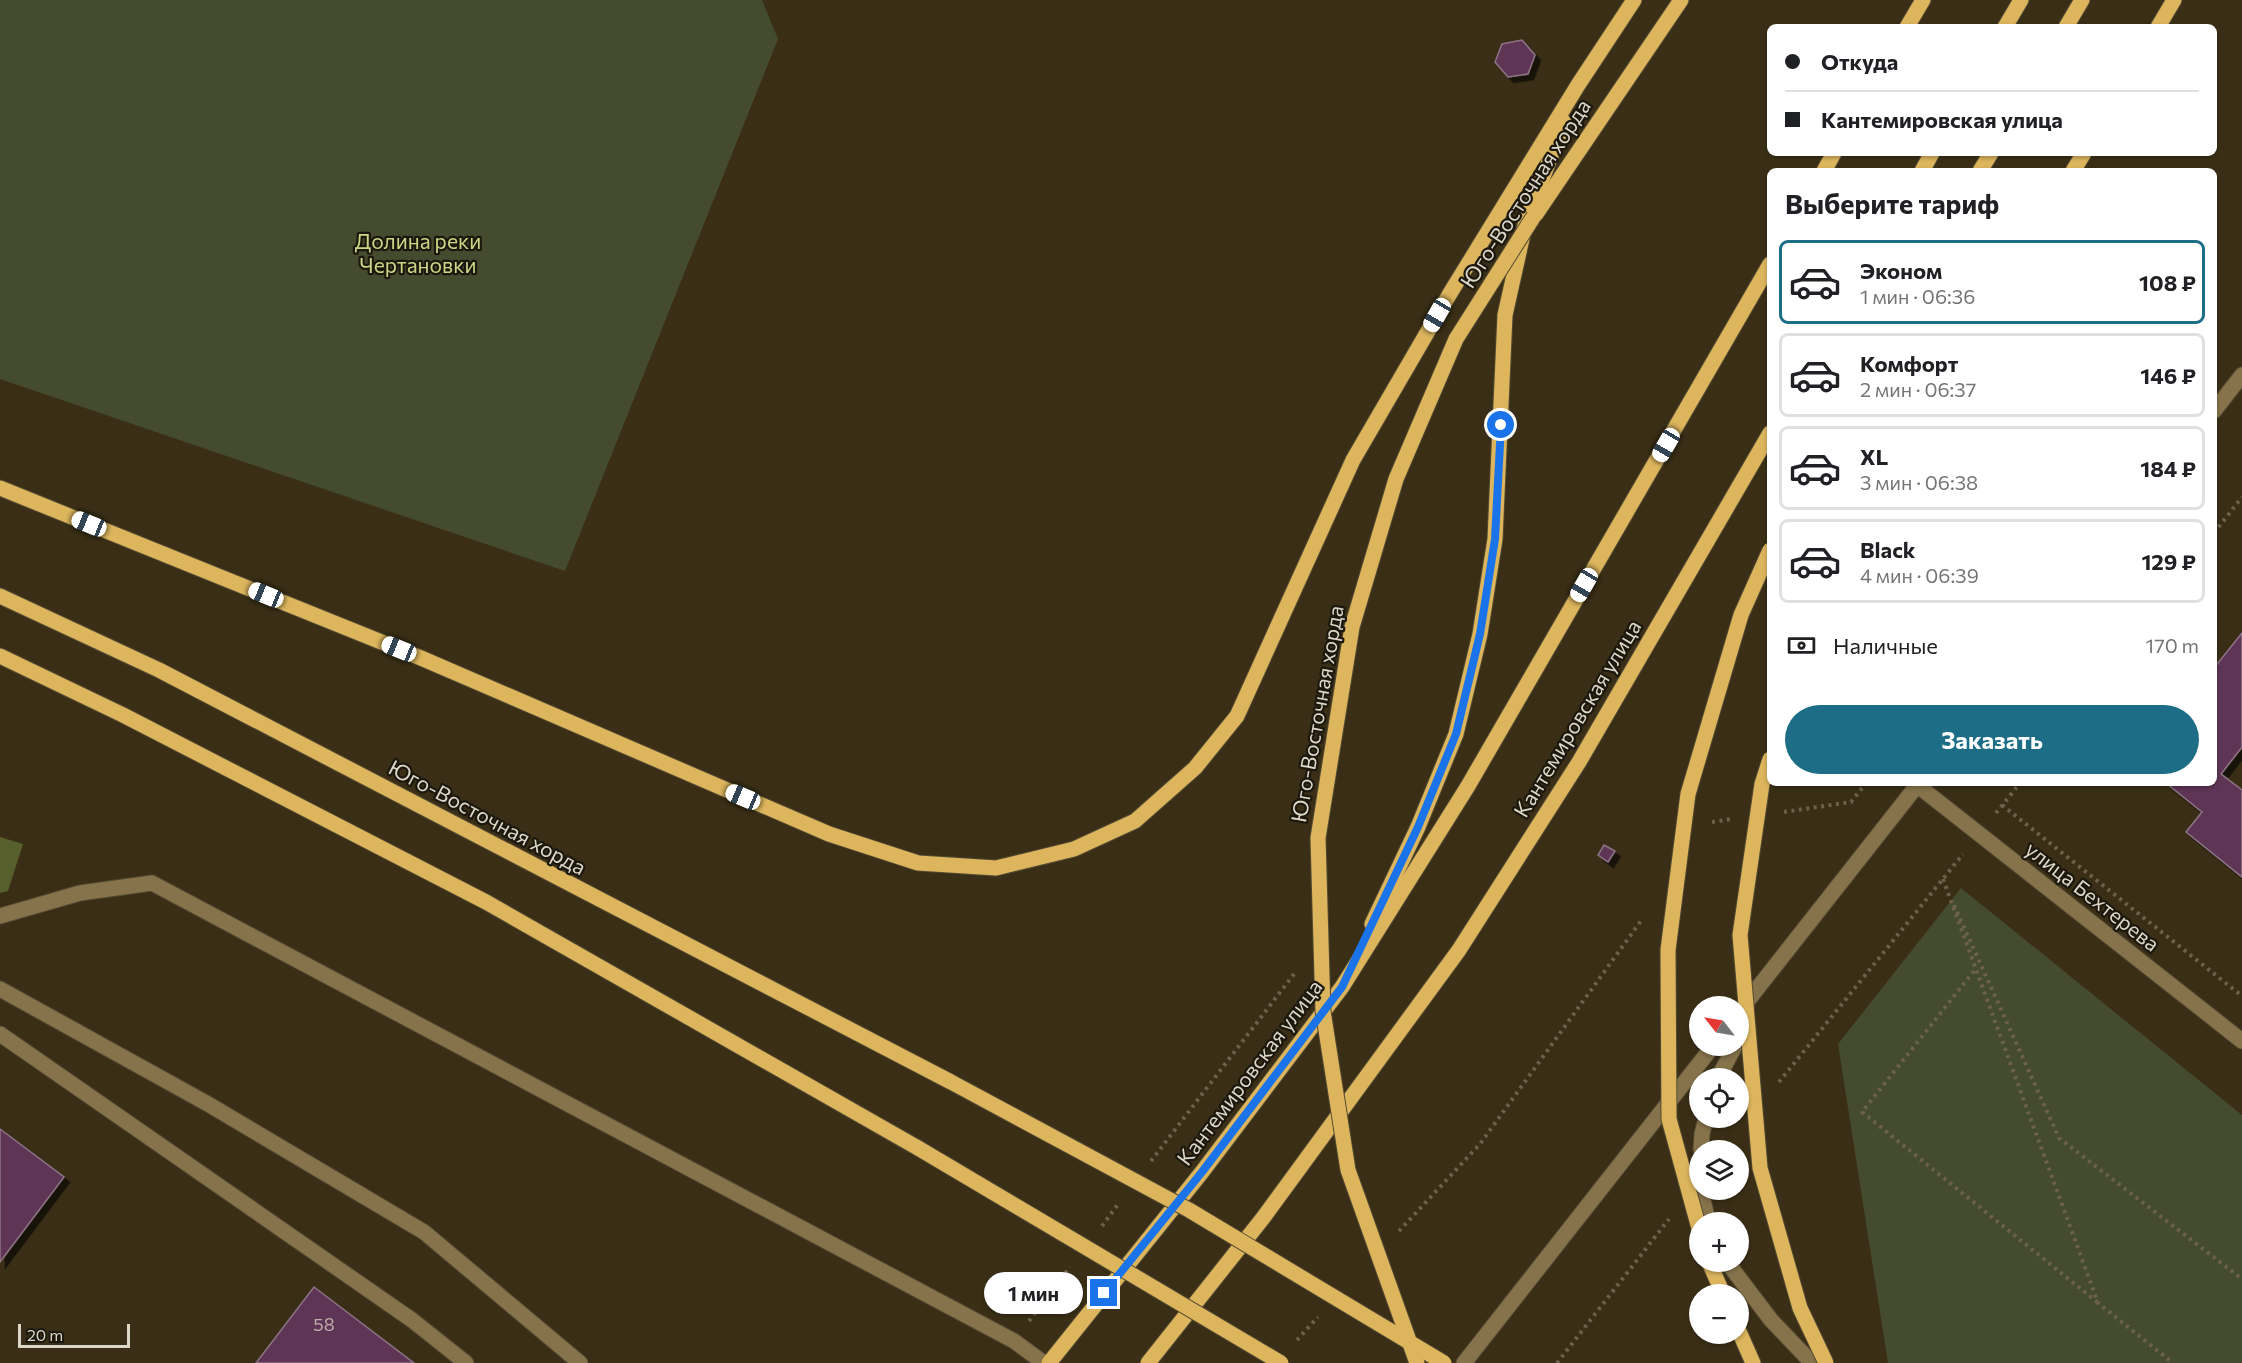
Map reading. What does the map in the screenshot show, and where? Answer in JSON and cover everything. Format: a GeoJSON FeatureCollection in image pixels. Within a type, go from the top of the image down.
{"type":"FeatureCollection","features":[{"type":"Feature","properties":{"kind":"main road"},"geometry":{"type":"LineString","coordinates":[[0,488],[421,658],[840,837],[918,863],[996,868],[1074,849],[1135,821],[1195,768],[1237,716],[1353,460],[1449,295],[1578,85],[1634,0]]}},
{"type":"Feature","properties":{"kind":"main road","name":"Юго-Восточная хорда"},"geometry":{"type":"LineString","coordinates":[[1418,1363],[1348,1170],[1323,1011],[1318,838],[1352,627],[1396,479],[1456,339],[1534,216],[1681,0]]}},
{"type":"Feature","properties":{"kind":"main road"},"geometry":{"type":"LineString","coordinates":[[1909,24],[1923,0]]}},
{"type":"Feature","properties":{"kind":"main road"},"geometry":{"type":"LineString","coordinates":[[2007,24],[2021,0]]}},
{"type":"Feature","properties":{"kind":"main road"},"geometry":{"type":"LineString","coordinates":[[2068,24],[2082,0]]}},
{"type":"Feature","properties":{"kind":"main road"},"geometry":{"type":"LineString","coordinates":[[2160,24],[2174,0]]}},
{"type":"Feature","properties":{"kind":"main road"},"geometry":{"type":"LineString","coordinates":[[1342,987],[1418,827],[1456,734],[1480,634],[1495,539],[1505,315],[1526,221],[1578,85]]}},
{"type":"Feature","properties":{"kind":"main road","name":"Кантемировская улица"},"geometry":{"type":"LineString","coordinates":[[1049,1363],[1202,1172],[1342,987],[1468,786],[1767,269]]}},
{"type":"Feature","properties":{"kind":"main road","name":"Кантемировская улица"},"geometry":{"type":"LineString","coordinates":[[1148,1363],[1263,1218],[1459,950],[1579,762],[1767,438]]}},
{"type":"Feature","properties":{"kind":"main road"},"geometry":{"type":"LineString","coordinates":[[1695,1212],[1669,1119],[1668,950],[1688,794],[1742,615],[1767,557]]}},
{"type":"Feature","properties":{"kind":"main road","name":"Юго-Восточная хорда"},"geometry":{"type":"LineString","coordinates":[[0,596],[159,670],[526,863],[951,1082],[1189,1210],[1444,1363]]}},
{"type":"Feature","properties":{"kind":"main road"},"geometry":{"type":"LineString","coordinates":[[0,656],[123,715],[486,902],[918,1148],[1281,1363]]}},
{"type":"Feature","properties":{"kind":"main road"},"geometry":{"type":"LineString","coordinates":[[1767,767],[1761,784],[1740,935],[1760,1168],[1800,1308],[1826,1363]]}},
{"type":"Feature","properties":{"kind":"main road"},"geometry":{"type":"LineString","coordinates":[[1745,1344],[1753,1363]]}},
{"type":"Feature","properties":{"kind":"street"},"geometry":{"type":"LineString","coordinates":[[2217,407],[2242,375]]}},
{"type":"Feature","properties":{"kind":"street"},"geometry":{"type":"LineString","coordinates":[[1749,999],[1916,786]]}},
{"type":"Feature","properties":{"kind":"street","name":"улица Бехтерева"},"geometry":{"type":"LineString","coordinates":[[1920,786],[1978,834],[2242,1041]]}},
{"type":"Feature","properties":{"kind":"street"},"geometry":{"type":"LineString","coordinates":[[0,916],[80,893],[152,883],[1014,1341],[1044,1363]]}},
{"type":"Feature","properties":{"kind":"street"},"geometry":{"type":"LineString","coordinates":[[1749,1019],[1779,962]]}},
{"type":"Feature","properties":{"kind":"street"},"geometry":{"type":"LineString","coordinates":[[0,989],[208,1104],[424,1232],[580,1363]]}},
{"type":"Feature","properties":{"kind":"street"},"geometry":{"type":"LineString","coordinates":[[0,1034],[402,1313],[466,1363]]}},
{"type":"Feature","properties":{"kind":"street"},"geometry":{"type":"LineString","coordinates":[[1464,1363],[1705,1056]]}},
{"type":"Feature","properties":{"kind":"street"},"geometry":{"type":"LineString","coordinates":[[1735,1272],[1771,1320],[1812,1363]]}},
{"type":"Feature","properties":{"kind":"path"},"geometry":{"type":"LineString","coordinates":[[2217,529],[2242,497]]}},
{"type":"Feature","properties":{"kind":"path"},"geometry":{"type":"LineString","coordinates":[[1782,812],[1851,802],[1864,786]]}},
{"type":"Feature","properties":{"kind":"path"},"geometry":{"type":"LineString","coordinates":[[1777,1085],[2018,786]]}},
{"type":"Feature","properties":{"kind":"path"},"geometry":{"type":"LineString","coordinates":[[2002,806],[2242,996]]}},
{"type":"Feature","properties":{"kind":"path"},"geometry":{"type":"LineString","coordinates":[[1706,831],[1713,821],[1736,818]]}},
{"type":"Feature","properties":{"kind":"path"},"geometry":{"type":"LineString","coordinates":[[1942,879],[2098,1303]]}},
{"type":"Feature","properties":{"kind":"path"},"geometry":{"type":"LineString","coordinates":[[1942,879],[2059,1138],[2242,1279]]}},
{"type":"Feature","properties":{"kind":"path"},"geometry":{"type":"LineString","coordinates":[[1398,1231],[1480,1144],[1644,916]]}},
{"type":"Feature","properties":{"kind":"path"},"geometry":{"type":"LineString","coordinates":[[1974,970],[1862,1112],[2173,1363]]}},
{"type":"Feature","properties":{"kind":"path"},"geometry":{"type":"LineString","coordinates":[[1557,1363],[1671,1216]]}},
{"type":"Feature","properties":{"kind":"path"},"geometry":{"type":"LineString","coordinates":[[1292,1346],[1325,1310]]}},
{"type":"Feature","properties":{"kind":"green space","name":"Долина реки Чертановки"},"geometry":{"type":"Polygon","coordinates":[[[0,0],[762,0],[778,39],[565,571],[0,379],[0,0]]]}},
{"type":"Feature","properties":{"kind":"green space"},"geometry":{"type":"Polygon","coordinates":[[[0,837],[23,844],[8,891],[0,893],[0,837]]]}},
{"type":"Feature","properties":{"kind":"green space"},"geometry":{"type":"Polygon","coordinates":[[[1961,888],[2242,1115],[2242,1363],[1888,1363],[1838,1044],[1961,888]]]}},
{"type":"Feature","properties":{"kind":"building"},"geometry":{"type":"Polygon","coordinates":[[[1522,40],[1535,55],[1528,74],[1508,77],[1495,62],[1502,44],[1522,40]]]}},
{"type":"Feature","properties":{"kind":"building"},"geometry":{"type":"Polygon","coordinates":[[[2242,633],[2242,747],[2221,774],[2242,790],[2242,877],[2186,832],[2202,812],[2170,786],[2217,786],[2217,664],[2242,633]]]}},
{"type":"Feature","properties":{"kind":"building"},"geometry":{"type":"Polygon","coordinates":[[[1604,845],[1615,851],[1608,862],[1598,855],[1604,845]]]}},
{"type":"Feature","properties":{"kind":"building"},"geometry":{"type":"Polygon","coordinates":[[[0,1129],[64,1177],[0,1262],[0,1129]]]}},
{"type":"Feature","properties":{"kind":"building"},"geometry":{"type":"Polygon","coordinates":[[[314,1287],[414,1363],[256,1363],[314,1287]]]}},
{"type":"Feature","properties":{"kind":"route"},"geometry":{"type":"LineString","coordinates":[[1104,1293],[1202,1172],[1342,987],[1418,827],[1456,734],[1480,634],[1495,539],[1501,425]]}}]}
